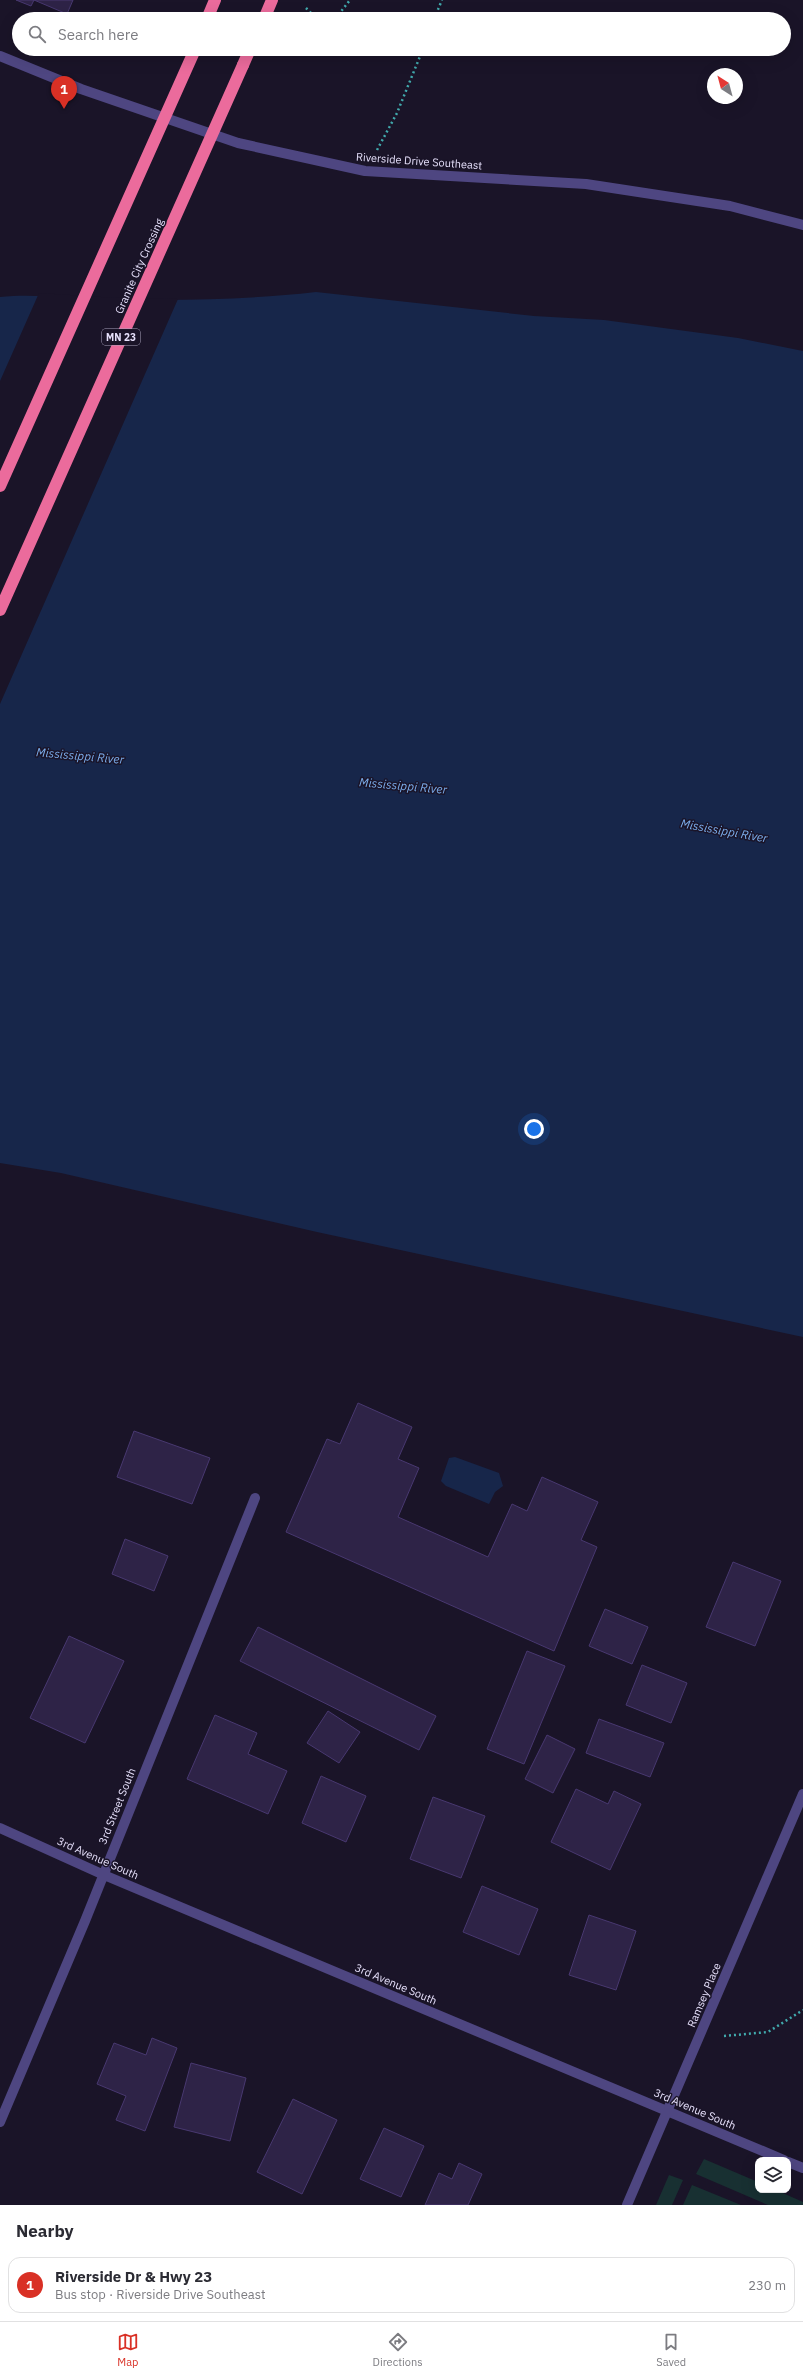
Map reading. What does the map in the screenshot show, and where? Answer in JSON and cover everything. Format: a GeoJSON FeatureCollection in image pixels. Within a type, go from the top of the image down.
{"type":"FeatureCollection","features":[{"type":"Feature","properties":{"kind":"highway"},"geometry":{"type":"LineString","coordinates":[[210,12],[215,0]]}},
{"type":"Feature","properties":{"kind":"highway"},"geometry":{"type":"LineString","coordinates":[[267,12],[272,0]]}},
{"type":"Feature","properties":{"kind":"highway"},"geometry":{"type":"LineString","coordinates":[[0,486],[192,56]]}},
{"type":"Feature","properties":{"kind":"highway","name":"Granite City Crossing"},"geometry":{"type":"LineString","coordinates":[[0,610],[247,56]]}},
{"type":"Feature","properties":{"kind":"street","name":"Riverside Drive Southeast"},"geometry":{"type":"LineString","coordinates":[[0,56],[81,89],[238,143],[365,171],[586,184],[730,206],[803,225]]}},
{"type":"Feature","properties":{"kind":"street","name":"3rd Street South"},"geometry":{"type":"LineString","coordinates":[[0,2122],[104,1875],[254,1498]]}},
{"type":"Feature","properties":{"kind":"street","name":"Ramsey Place"},"geometry":{"type":"LineString","coordinates":[[627,2205],[803,1794]]}},
{"type":"Feature","properties":{"kind":"street","name":"3rd Avenue South"},"geometry":{"type":"LineString","coordinates":[[0,1828],[104,1875],[668,2110],[777,2157]]}},
{"type":"Feature","properties":{"kind":"street"},"geometry":{"type":"LineString","coordinates":[[791,2163],[803,2168]]}},
{"type":"Feature","properties":{"kind":"path"},"geometry":{"type":"LineString","coordinates":[[341,12],[350,0]]}},
{"type":"Feature","properties":{"kind":"path"},"geometry":{"type":"LineString","coordinates":[[437,12],[442,0]]}},
{"type":"Feature","properties":{"kind":"path"},"geometry":{"type":"LineString","coordinates":[[306,8],[310,12]]}},
{"type":"Feature","properties":{"kind":"path"},"geometry":{"type":"LineString","coordinates":[[365,171],[397,113],[419,56]]}},
{"type":"Feature","properties":{"kind":"path"},"geometry":{"type":"LineString","coordinates":[[704,2026],[726,2037],[768,2032],[803,2010]]}},
{"type":"Feature","properties":{"kind":"green space"},"geometry":{"type":"Polygon","coordinates":[[[704,2159],[755,2181],[755,2193],[783,2193],[803,2202],[803,2205],[768,2205],[696,2174],[704,2159]]]}},
{"type":"Feature","properties":{"kind":"green space"},"geometry":{"type":"Polygon","coordinates":[[[669,2175],[683,2180],[672,2205],[656,2205],[669,2175]]]}},
{"type":"Feature","properties":{"kind":"green space"},"geometry":{"type":"Polygon","coordinates":[[[692,2185],[741,2205],[683,2205],[692,2185]]]}},
{"type":"Feature","properties":{"kind":"water","name":"Mississippi River"},"geometry":{"type":"Polygon","coordinates":[[[316,292],[534,316],[604,320],[738,338],[803,351],[803,1337],[317,1232],[61,1173],[0,1163],[0,297],[39,296],[90,299],[183,300],[263,297],[316,292]]]}},
{"type":"Feature","properties":{"kind":"water"},"geometry":{"type":"Polygon","coordinates":[[[455,1457],[499,1473],[503,1486],[495,1492],[489,1504],[446,1486],[441,1481],[449,1458],[455,1457]]]}},
{"type":"Feature","properties":{"kind":"pier"},"geometry":{"type":"Polygon","coordinates":[[[39,293],[101,297],[178,299],[0,704],[0,381],[39,293]]]}},
{"type":"Feature","properties":{"kind":"building"},"geometry":{"type":"Polygon","coordinates":[[[16,0],[34,0],[31,6],[16,0]]]}},
{"type":"Feature","properties":{"kind":"building"},"geometry":{"type":"Polygon","coordinates":[[[34,0],[73,0],[68,12],[62,12],[34,0]]]}},
{"type":"Feature","properties":{"kind":"building"},"geometry":{"type":"Polygon","coordinates":[[[358,1403],[412,1427],[398,1459],[419,1468],[398,1517],[488,1557],[512,1504],[527,1511],[542,1477],[598,1502],[581,1540],[597,1547],[554,1651],[286,1532],[327,1439],[340,1444],[358,1403]]]}},
{"type":"Feature","properties":{"kind":"building"},"geometry":{"type":"Polygon","coordinates":[[[134,1431],[210,1458],[192,1504],[117,1477],[134,1431]]]}},
{"type":"Feature","properties":{"kind":"building"},"geometry":{"type":"Polygon","coordinates":[[[125,1539],[168,1556],[154,1591],[112,1574],[125,1539]]]}},
{"type":"Feature","properties":{"kind":"building"},"geometry":{"type":"Polygon","coordinates":[[[733,1562],[781,1581],[755,1646],[706,1627],[733,1562]]]}},
{"type":"Feature","properties":{"kind":"building"},"geometry":{"type":"Polygon","coordinates":[[[605,1609],[648,1627],[632,1664],[589,1646],[605,1609]]]}},
{"type":"Feature","properties":{"kind":"building"},"geometry":{"type":"Polygon","coordinates":[[[258,1627],[436,1716],[419,1750],[240,1661],[258,1627]]]}},
{"type":"Feature","properties":{"kind":"building"},"geometry":{"type":"Polygon","coordinates":[[[69,1636],[124,1661],[85,1743],[30,1718],[69,1636]]]}},
{"type":"Feature","properties":{"kind":"building"},"geometry":{"type":"Polygon","coordinates":[[[527,1651],[565,1666],[524,1764],[487,1749],[527,1651]]]}},
{"type":"Feature","properties":{"kind":"building"},"geometry":{"type":"Polygon","coordinates":[[[642,1665],[687,1683],[671,1723],[626,1705],[642,1665]]]}},
{"type":"Feature","properties":{"kind":"building"},"geometry":{"type":"Polygon","coordinates":[[[328,1711],[360,1732],[339,1763],[307,1743],[328,1711]]]}},
{"type":"Feature","properties":{"kind":"building"},"geometry":{"type":"Polygon","coordinates":[[[215,1715],[257,1733],[248,1754],[287,1771],[268,1814],[187,1779],[215,1715]]]}},
{"type":"Feature","properties":{"kind":"building"},"geometry":{"type":"Polygon","coordinates":[[[599,1719],[664,1743],[650,1777],[586,1753],[599,1719]]]}},
{"type":"Feature","properties":{"kind":"building"},"geometry":{"type":"Polygon","coordinates":[[[547,1735],[575,1749],[553,1793],[525,1779],[547,1735]]]}},
{"type":"Feature","properties":{"kind":"building"},"geometry":{"type":"Polygon","coordinates":[[[321,1776],[366,1796],[346,1842],[302,1823],[321,1776]]]}},
{"type":"Feature","properties":{"kind":"building"},"geometry":{"type":"Polygon","coordinates":[[[576,1789],[608,1804],[614,1791],[641,1804],[610,1870],[551,1842],[576,1789]]]}},
{"type":"Feature","properties":{"kind":"building"},"geometry":{"type":"Polygon","coordinates":[[[433,1797],[485,1816],[461,1878],[410,1859],[433,1797]]]}},
{"type":"Feature","properties":{"kind":"building"},"geometry":{"type":"Polygon","coordinates":[[[482,1886],[538,1909],[519,1955],[463,1932],[482,1886]]]}},
{"type":"Feature","properties":{"kind":"building"},"geometry":{"type":"Polygon","coordinates":[[[589,1915],[636,1931],[616,1990],[569,1975],[589,1915]]]}},
{"type":"Feature","properties":{"kind":"building"},"geometry":{"type":"Polygon","coordinates":[[[152,2038],[177,2048],[145,2131],[116,2120],[126,2096],[97,2084],[114,2043],[146,2055],[152,2038]]]}},
{"type":"Feature","properties":{"kind":"building"},"geometry":{"type":"Polygon","coordinates":[[[191,2063],[246,2078],[230,2141],[174,2127],[191,2063]]]}},
{"type":"Feature","properties":{"kind":"building"},"geometry":{"type":"Polygon","coordinates":[[[293,2099],[337,2120],[302,2194],[257,2172],[293,2099]]]}},
{"type":"Feature","properties":{"kind":"building"},"geometry":{"type":"Polygon","coordinates":[[[384,2128],[424,2146],[401,2197],[360,2179],[384,2128]]]}},
{"type":"Feature","properties":{"kind":"building"},"geometry":{"type":"Polygon","coordinates":[[[459,2163],[482,2174],[468,2205],[425,2205],[439,2173],[452,2179],[459,2163]]]}},
{"type":"Feature","properties":{"kind":"place","name":"Riverside Dr & Hwy 23"},"geometry":{"type":"Point","coordinates":[64,109]}}]}
